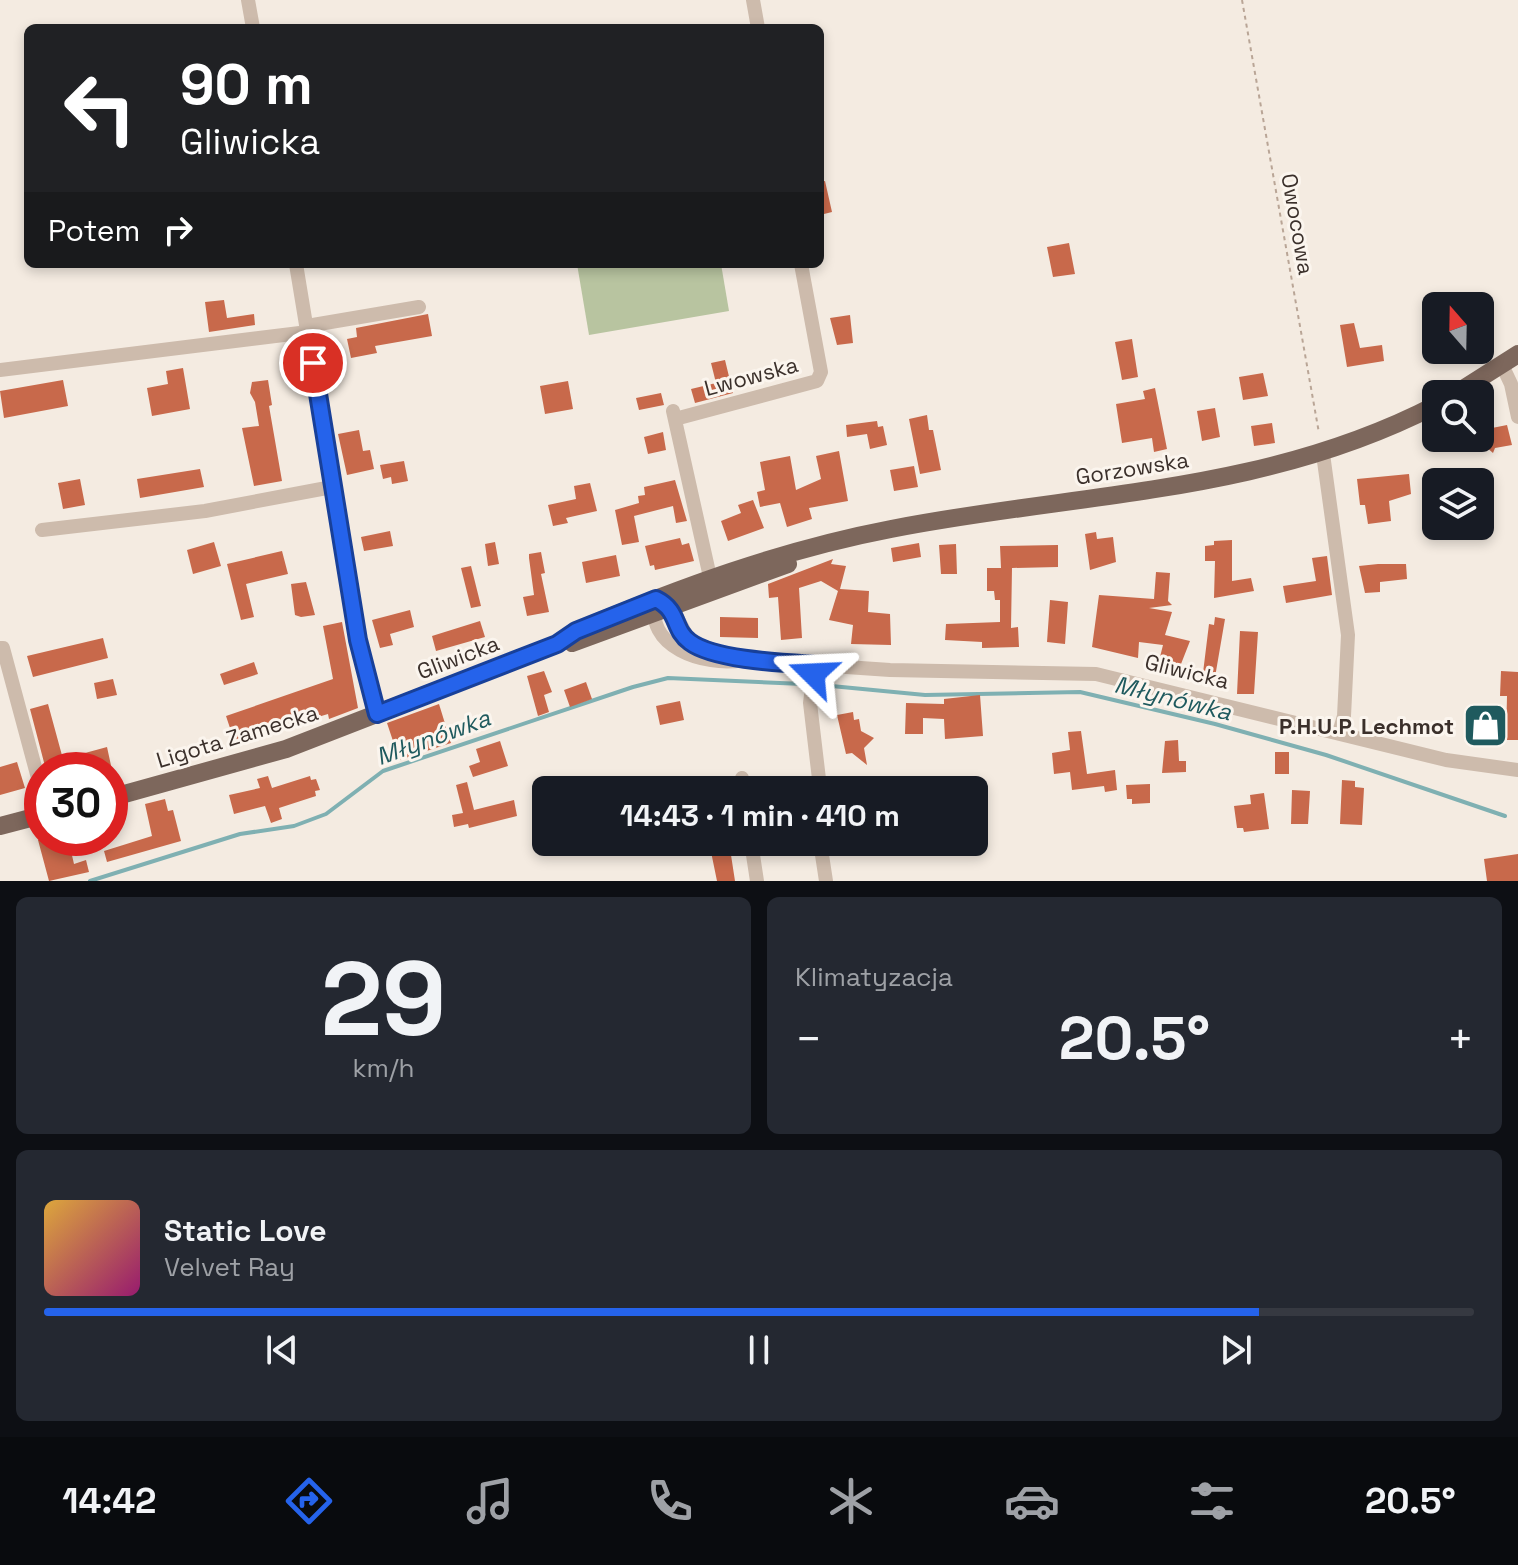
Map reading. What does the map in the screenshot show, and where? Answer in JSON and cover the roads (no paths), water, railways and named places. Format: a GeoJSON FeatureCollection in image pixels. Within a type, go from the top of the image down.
{"type":"FeatureCollection","features":[{"type":"Feature","properties":{"kind":"main road"},"geometry":{"type":"LineString","coordinates":[[1478,380],[1518,354]]}},
{"type":"Feature","properties":{"kind":"main road","name":"Gorzowska"},"geometry":{"type":"LineString","coordinates":[[660,606],[801,547],[937,521],[1235,476],[1323,454],[1365,439],[1422,412]]}},
{"type":"Feature","properties":{"kind":"main road","name":"Gliwicka"},"geometry":{"type":"LineString","coordinates":[[377,714],[557,644],[580,642],[660,606]]}},
{"type":"Feature","properties":{"kind":"main road","name":"Ligota Zamecka"},"geometry":{"type":"LineString","coordinates":[[128,793],[246,762],[377,714]]}},
{"type":"Feature","properties":{"kind":"main road"},"geometry":{"type":"LineString","coordinates":[[0,826],[24,820]]}},
{"type":"Feature","properties":{"kind":"street"},"geometry":{"type":"LineString","coordinates":[[248,0],[252,24]]}},
{"type":"Feature","properties":{"kind":"street"},"geometry":{"type":"LineString","coordinates":[[753,0],[757,24]]}},
{"type":"Feature","properties":{"kind":"street"},"geometry":{"type":"LineString","coordinates":[[297,268],[358,640],[377,714]]}},
{"type":"Feature","properties":{"kind":"street","name":"Lwowska"},"geometry":{"type":"LineString","coordinates":[[711,584],[674,415],[817,381],[821,372],[802,268]]}},
{"type":"Feature","properties":{"kind":"street"},"geometry":{"type":"LineString","coordinates":[[0,370],[308,329],[419,307]]}},
{"type":"Feature","properties":{"kind":"street"},"geometry":{"type":"LineString","coordinates":[[1502,365],[1511,384],[1518,417]]}},
{"type":"Feature","properties":{"kind":"street"},"geometry":{"type":"LineString","coordinates":[[1323,454],[1348,635],[1344,716],[1339,733]]}},
{"type":"Feature","properties":{"kind":"street"},"geometry":{"type":"LineString","coordinates":[[42,530],[205,511],[332,487]]}},
{"type":"Feature","properties":{"kind":"street","name":"Gliwicka"},"geometry":{"type":"LineString","coordinates":[[660,606],[661,635],[685,654],[726,663],[743,660],[1096,674],[1446,760],[1518,770]]}},
{"type":"Feature","properties":{"kind":"street"},"geometry":{"type":"LineString","coordinates":[[0,648],[3,648],[31,752]]}},
{"type":"Feature","properties":{"kind":"street"},"geometry":{"type":"LineString","coordinates":[[815,665],[810,703],[816,776]]}},
{"type":"Feature","properties":{"kind":"street"},"geometry":{"type":"LineString","coordinates":[[753,856],[757,881]]}},
{"type":"Feature","properties":{"kind":"street"},"geometry":{"type":"LineString","coordinates":[[822,856],[826,881]]}},
{"type":"Feature","properties":{"kind":"waterway","name":"Młynówka"},"geometry":{"type":"LineString","coordinates":[[90,881],[240,834],[294,826],[326,814],[383,771],[633,687],[668,678],[803,684]]}},
{"type":"Feature","properties":{"kind":"waterway","name":"Młynówka"},"geometry":{"type":"LineString","coordinates":[[821,685],[925,695],[1080,692],[1215,724],[1326,755],[1505,816]]}},
{"type":"Feature","properties":{"kind":"place","name":"P.H.U.P. Lechmot"},"geometry":{"type":"Point","coordinates":[1485,726]}}]}
